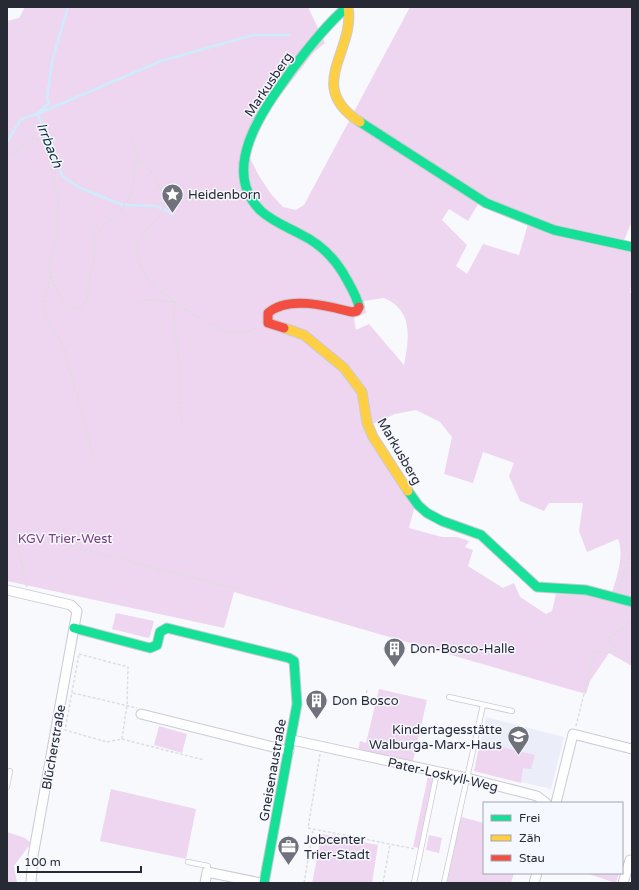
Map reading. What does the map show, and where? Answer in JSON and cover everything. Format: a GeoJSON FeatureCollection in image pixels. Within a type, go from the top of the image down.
{"type":"FeatureCollection","features":[{"type":"Feature","properties":{"kind":"street","name":"Markusberg"},"geometry":{"type":"LineString","coordinates":[[348,7],[350,24],[332,74],[335,91],[342,108],[350,116],[486,203],[554,230],[632,247]]}},
{"type":"Feature","properties":{"kind":"street","name":"Markusberg"},"geometry":{"type":"LineString","coordinates":[[348,7],[332,19],[266,106],[256,122],[249,143],[245,166],[245,182],[248,195],[268,218],[318,244],[335,259],[353,291],[359,307],[357,312],[352,312],[308,305],[293,304],[275,306],[268,313],[268,323],[304,335],[344,368],[362,392],[367,423],[373,437],[413,499],[427,513],[442,521],[481,535],[538,587],[581,590],[616,597],[632,602]]}},
{"type":"Feature","properties":{"kind":"street","name":"Blücherstraße"},"geometry":{"type":"LineString","coordinates":[[7,590],[71,605],[77,611],[33,856],[32,883]]}},
{"type":"Feature","properties":{"kind":"street","name":"Gneisenaustraße"},"geometry":{"type":"LineString","coordinates":[[74,628],[150,648],[157,645],[160,632],[167,628],[289,658],[294,661],[297,704],[290,751],[264,883]]}},
{"type":"Feature","properties":{"kind":"street"},"geometry":{"type":"LineString","coordinates":[[141,714],[290,751]]}},
{"type":"Feature","properties":{"kind":"street"},"geometry":{"type":"LineString","coordinates":[[556,802],[573,734],[632,749]]}},
{"type":"Feature","properties":{"kind":"street","name":"Pater-Loskyll-Weg"},"geometry":{"type":"LineString","coordinates":[[292,740],[466,778],[538,796],[545,802]]}},
{"type":"Feature","properties":{"kind":"street"},"geometry":{"type":"LineString","coordinates":[[623,883],[628,859]]}},
{"type":"Feature","properties":{"kind":"street"},"geometry":{"type":"LineString","coordinates":[[205,883],[207,872],[261,883]]}},
{"type":"Feature","properties":{"kind":"lane"},"geometry":{"type":"LineString","coordinates":[[449,697],[512,711]]}},
{"type":"Feature","properties":{"kind":"lane"},"geometry":{"type":"LineString","coordinates":[[444,883],[483,705]]}},
{"type":"Feature","properties":{"kind":"lane"},"geometry":{"type":"LineString","coordinates":[[7,787],[10,771]]}},
{"type":"Feature","properties":{"kind":"lane"},"geometry":{"type":"LineString","coordinates":[[414,883],[437,772]]}},
{"type":"Feature","properties":{"kind":"lane"},"geometry":{"type":"LineString","coordinates":[[188,862],[208,866],[207,872]]}},
{"type":"Feature","properties":{"kind":"path"},"geometry":{"type":"LineString","coordinates":[[130,137],[138,162],[149,169],[156,178],[164,195],[164,205],[160,214],[141,240],[137,250],[144,274],[174,302],[212,324],[234,332],[251,331],[268,323]]}},
{"type":"Feature","properties":{"kind":"path"},"geometry":{"type":"LineString","coordinates":[[7,156],[32,138],[42,140],[47,149],[59,202],[56,240],[49,268],[51,276],[67,306],[72,310],[80,308],[85,303],[88,294],[94,262],[94,240],[96,234],[129,201],[135,184],[134,167],[138,162]]}},
{"type":"Feature","properties":{"kind":"path"},"geometry":{"type":"LineString","coordinates":[[51,276],[44,299],[46,317],[62,342],[95,460]]}},
{"type":"Feature","properties":{"kind":"path"},"geometry":{"type":"LineString","coordinates":[[136,305],[144,300],[174,302]]}},
{"type":"Feature","properties":{"kind":"path"},"geometry":{"type":"LineString","coordinates":[[174,302],[173,316],[180,370],[181,427]]}},
{"type":"Feature","properties":{"kind":"path"},"geometry":{"type":"LineString","coordinates":[[28,584],[15,535],[44,539],[241,590]]}},
{"type":"Feature","properties":{"kind":"path"},"geometry":{"type":"LineString","coordinates":[[616,597],[632,548]]}},
{"type":"Feature","properties":{"kind":"path"},"geometry":{"type":"LineString","coordinates":[[573,734],[594,654],[598,651],[604,653],[615,651],[615,646],[606,640],[632,621]]}},
{"type":"Feature","properties":{"kind":"path"},"geometry":{"type":"LineString","coordinates":[[122,739],[127,705],[128,666],[79,654],[65,730],[108,742],[122,739],[204,760]]}},
{"type":"Feature","properties":{"kind":"path"},"geometry":{"type":"LineString","coordinates":[[365,703],[367,690]]}},
{"type":"Feature","properties":{"kind":"path"},"geometry":{"type":"LineString","coordinates":[[72,693],[122,706],[127,705],[138,708],[141,714]]}},
{"type":"Feature","properties":{"kind":"path"},"geometry":{"type":"LineString","coordinates":[[322,746],[308,828],[421,850]]}},
{"type":"Feature","properties":{"kind":"path"},"geometry":{"type":"LineString","coordinates":[[304,883],[313,829]]}},
{"type":"Feature","properties":{"kind":"path"},"geometry":{"type":"LineString","coordinates":[[383,883],[390,844]]}},
{"type":"Feature","properties":{"kind":"shaded area","name":"Kindertagesstätte Walburga-Marx-Haus"},"geometry":{"type":"Polygon","coordinates":[[[486,717],[564,737],[551,789],[474,771],[486,717]]]}},
{"type":"Feature","properties":{"kind":"green space","name":"KGV Trier-West"},"geometry":{"type":"Polygon","coordinates":[[[25,7],[308,7],[325,43],[314,52],[263,118],[254,139],[250,158],[259,176],[271,194],[283,207],[296,210],[304,205],[410,7],[632,7],[632,221],[621,248],[632,251],[632,279],[630,293],[632,293],[632,666],[609,653],[590,681],[586,694],[234,592],[224,628],[7,581],[7,21],[19,18],[25,7]],[[483,196],[468,221],[449,209],[442,220],[467,245],[456,266],[467,274],[483,244],[519,255],[530,217],[483,196]],[[384,298],[364,301],[366,313],[354,318],[356,330],[369,324],[404,365],[408,335],[405,318],[400,310],[384,298]],[[416,410],[395,414],[366,427],[414,509],[409,528],[442,537],[457,537],[469,541],[465,547],[473,550],[468,566],[503,588],[514,583],[520,597],[546,614],[552,611],[556,594],[611,596],[621,553],[618,539],[587,552],[579,531],[583,503],[549,503],[544,511],[520,501],[509,476],[514,463],[483,452],[473,483],[444,474],[452,437],[440,422],[416,410]]]}},
{"type":"Feature","properties":{"kind":"green space"},"geometry":{"type":"Polygon","coordinates":[[[116,613],[154,621],[150,636],[148,638],[112,629],[116,613]]]}},
{"type":"Feature","properties":{"kind":"green space"},"geometry":{"type":"Polygon","coordinates":[[[379,689],[427,700],[413,761],[358,751],[360,741],[366,743],[379,689]]]}},
{"type":"Feature","properties":{"kind":"green space"},"geometry":{"type":"Polygon","coordinates":[[[159,726],[187,734],[182,753],[154,745],[159,726]]]}},
{"type":"Feature","properties":{"kind":"green space"},"geometry":{"type":"Polygon","coordinates":[[[480,742],[535,755],[531,769],[523,768],[521,783],[474,771],[480,742]]]}},
{"type":"Feature","properties":{"kind":"green space"},"geometry":{"type":"Polygon","coordinates":[[[428,776],[434,778],[419,848],[413,847],[428,776]]]}},
{"type":"Feature","properties":{"kind":"green space"},"geometry":{"type":"Polygon","coordinates":[[[111,789],[196,809],[186,859],[100,841],[111,789]]]}},
{"type":"Feature","properties":{"kind":"green space"},"geometry":{"type":"Polygon","coordinates":[[[461,817],[483,823],[483,874],[514,874],[511,883],[447,883],[461,817]]]}},
{"type":"Feature","properties":{"kind":"green space"},"geometry":{"type":"Polygon","coordinates":[[[7,832],[25,838],[31,843],[14,866],[17,883],[7,883],[7,832]]]}},
{"type":"Feature","properties":{"kind":"green space"},"geometry":{"type":"Polygon","coordinates":[[[322,834],[378,845],[372,883],[312,883],[322,834]]]}},
{"type":"Feature","properties":{"kind":"green space"},"geometry":{"type":"Polygon","coordinates":[[[429,835],[442,838],[439,853],[426,850],[429,835]]]}},
{"type":"Feature","properties":{"kind":"green space"},"geometry":{"type":"Polygon","coordinates":[[[589,874],[619,874],[616,883],[589,874]]]}},
{"type":"Feature","properties":{"kind":"waterway"},"geometry":{"type":"LineString","coordinates":[[39,112],[49,103],[47,98],[52,61],[68,7]]}},
{"type":"Feature","properties":{"kind":"waterway"},"geometry":{"type":"LineString","coordinates":[[37,114],[161,61],[253,35],[289,35]]}},
{"type":"Feature","properties":{"kind":"waterway","name":"Irrbach"},"geometry":{"type":"LineString","coordinates":[[7,142],[21,119],[37,114],[55,151],[62,176],[80,188],[123,205]]}},
{"type":"Feature","properties":{"kind":"waterway","name":"Irrbach"},"geometry":{"type":"LineString","coordinates":[[126,205],[154,206],[161,208]]}},
{"type":"Feature","properties":{"kind":"waterway","name":"Irrbach"},"geometry":{"type":"LineString","coordinates":[[164,209],[172,214]]}},
{"type":"Feature","properties":{"kind":"traffic: fast"},"geometry":{"type":"LineString","coordinates":[[347,7],[332,21],[311,45],[269,102],[250,139],[245,158],[244,176],[249,194],[265,215],[315,242],[333,259],[343,272],[356,296],[359,307]]}},
{"type":"Feature","properties":{"kind":"traffic: fast"},"geometry":{"type":"LineString","coordinates":[[360,122],[486,203],[554,230],[632,247]]}},
{"type":"Feature","properties":{"kind":"traffic: fast"},"geometry":{"type":"LineString","coordinates":[[408,491],[418,505],[427,513],[442,521],[481,535],[537,587],[586,590],[632,602]]}},
{"type":"Feature","properties":{"kind":"traffic: fast"},"geometry":{"type":"LineString","coordinates":[[74,628],[150,648],[157,645],[160,632],[167,628],[289,658],[294,661],[297,704],[264,883]]}},
{"type":"Feature","properties":{"kind":"traffic: slow"},"geometry":{"type":"LineString","coordinates":[[348,7],[349,23],[336,68],[334,81],[336,95],[344,109],[360,122]]}},
{"type":"Feature","properties":{"kind":"traffic: slow"},"geometry":{"type":"LineString","coordinates":[[284,328],[304,335],[344,368],[362,392],[367,423],[373,437],[408,491]]}},
{"type":"Feature","properties":{"kind":"traffic: jam"},"geometry":{"type":"LineString","coordinates":[[284,328],[268,323],[268,313],[286,304],[297,303],[320,305],[352,312],[357,311],[359,307]]}},
{"type":"Feature","properties":{"kind":"place","name":"Heidenborn"},"geometry":{"type":"Point","coordinates":[172,214]}},
{"type":"Feature","properties":{"kind":"place","name":"Don-Bosco-Halle"},"geometry":{"type":"Point","coordinates":[395,668]}},
{"type":"Feature","properties":{"kind":"place","name":"Don Bosco"},"geometry":{"type":"Point","coordinates":[316,720]}},
{"type":"Feature","properties":{"kind":"place","name":"Kindertagesstätte Walburga-Marx-Haus"},"geometry":{"type":"Point","coordinates":[518,756]}},
{"type":"Feature","properties":{"kind":"place","name":"Jobcenter Trier-Stadt"},"geometry":{"type":"Point","coordinates":[289,866]}}]}
